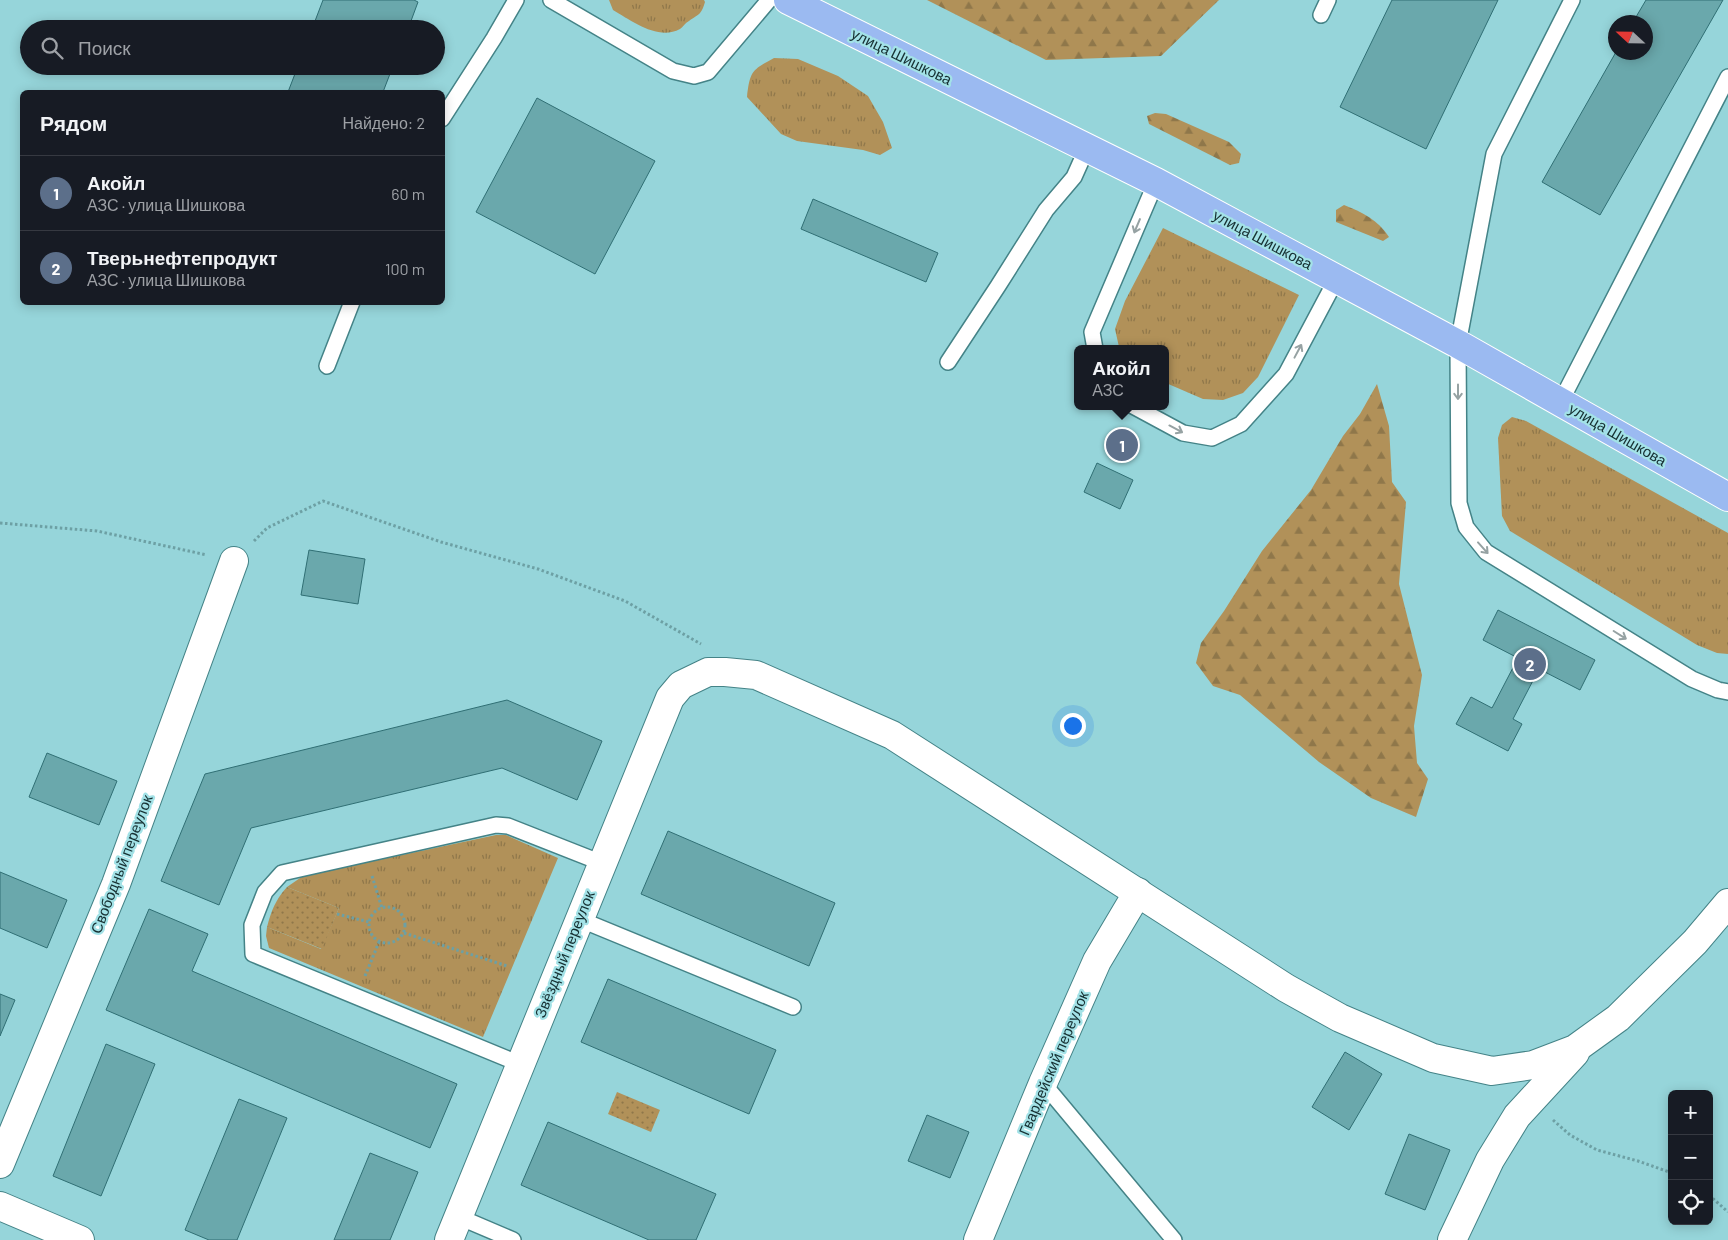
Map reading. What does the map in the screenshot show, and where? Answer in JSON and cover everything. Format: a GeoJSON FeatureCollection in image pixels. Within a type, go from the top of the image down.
{"type":"FeatureCollection","features":[{"type":"Feature","properties":{"kind":"main road","name":"улица Шишкова"},"geometry":{"type":"LineString","coordinates":[[788,0],[1156,182],[1338,278],[1728,497]]}},
{"type":"Feature","properties":{"kind":"street","name":"Свободный переулок"},"geometry":{"type":"LineString","coordinates":[[0,1164],[116,884],[234,562]]}},
{"type":"Feature","properties":{"kind":"street","name":"Звёздный переулок"},"geometry":{"type":"LineString","coordinates":[[454,1229],[578,919],[670,698],[681,685],[694,678],[708,672],[756,675],[892,735],[1138,892]]}},
{"type":"Feature","properties":{"kind":"street"},"geometry":{"type":"LineString","coordinates":[[1138,892],[1294,992],[1340,1018],[1433,1058],[1492,1071],[1533,1065],[1575,1049],[1618,1018],[1695,942],[1728,903]]}},
{"type":"Feature","properties":{"kind":"street","name":"Гвардейский переулок"},"geometry":{"type":"LineString","coordinates":[[978,1240],[1043,1083],[1097,961],[1138,892]]}},
{"type":"Feature","properties":{"kind":"street"},"geometry":{"type":"LineString","coordinates":[[1452,1240],[1490,1160],[1517,1116],[1586,1041]]}},
{"type":"Feature","properties":{"kind":"street"},"geometry":{"type":"LineString","coordinates":[[0,1206],[80,1240]]}},
{"type":"Feature","properties":{"kind":"lane"},"geometry":{"type":"LineString","coordinates":[[445,114],[516,0]]}},
{"type":"Feature","properties":{"kind":"lane"},"geometry":{"type":"LineString","coordinates":[[551,0],[673,70],[694,76],[708,72],[769,0]]}},
{"type":"Feature","properties":{"kind":"lane"},"geometry":{"type":"LineString","coordinates":[[1321,15],[1328,0]]}},
{"type":"Feature","properties":{"kind":"lane"},"geometry":{"type":"LineString","coordinates":[[1572,0],[1494,154],[1458,344],[1459,503],[1466,527],[1486,552],[1692,679],[1718,690],[1728,692]]}},
{"type":"Feature","properties":{"kind":"lane"},"geometry":{"type":"LineString","coordinates":[[1560,401],[1728,77]]}},
{"type":"Feature","properties":{"kind":"lane"},"geometry":{"type":"LineString","coordinates":[[948,362],[1046,210],[1074,177],[1087,148]]}},
{"type":"Feature","properties":{"kind":"lane"},"geometry":{"type":"LineString","coordinates":[[1094,345],[1092,332],[1156,182]]}},
{"type":"Feature","properties":{"kind":"lane"},"geometry":{"type":"LineString","coordinates":[[1140,410],[1183,434],[1212,438],[1241,424],[1286,374],[1338,278]]}},
{"type":"Feature","properties":{"kind":"lane"},"geometry":{"type":"LineString","coordinates":[[327,366],[351,305]]}},
{"type":"Feature","properties":{"kind":"lane"},"geometry":{"type":"LineString","coordinates":[[520,1064],[253,954],[252,925],[265,892],[282,873],[496,824],[508,826],[602,864]]}},
{"type":"Feature","properties":{"kind":"lane"},"geometry":{"type":"LineString","coordinates":[[578,919],[793,1007]]}},
{"type":"Feature","properties":{"kind":"lane"},"geometry":{"type":"LineString","coordinates":[[1043,1083],[1174,1240]]}},
{"type":"Feature","properties":{"kind":"lane"},"geometry":{"type":"LineString","coordinates":[[454,1229],[513,1240]]}},
{"type":"Feature","properties":{"kind":"path"},"geometry":{"type":"LineString","coordinates":[[0,523],[97,531],[234,562],[267,528],[323,502],[441,542],[538,569],[625,601],[707,647]]}},
{"type":"Feature","properties":{"kind":"path"},"geometry":{"type":"LineString","coordinates":[[365,854],[382,908]]}},
{"type":"Feature","properties":{"kind":"path"},"geometry":{"type":"LineString","coordinates":[[382,908],[392,908],[401,914],[405,923],[404,933],[396,942],[379,942],[371,933],[369,922],[374,913],[382,908]]}},
{"type":"Feature","properties":{"kind":"path"},"geometry":{"type":"LineString","coordinates":[[337,914],[369,922]]}},
{"type":"Feature","properties":{"kind":"path"},"geometry":{"type":"LineString","coordinates":[[404,933],[506,966]]}},
{"type":"Feature","properties":{"kind":"path"},"geometry":{"type":"LineString","coordinates":[[356,996],[379,942]]}},
{"type":"Feature","properties":{"kind":"path"},"geometry":{"type":"LineString","coordinates":[[1534,1097],[1550,1118],[1570,1135],[1597,1150],[1668,1172]]}},
{"type":"Feature","properties":{"kind":"path"},"geometry":{"type":"LineString","coordinates":[[1713,1199],[1728,1212]]}},
{"type":"Feature","properties":{"kind":"green space"},"geometry":{"type":"Polygon","coordinates":[[[609,0],[704,0],[705,2],[700,13],[680,29],[663,33],[645,28],[613,10],[609,0]]]}},
{"type":"Feature","properties":{"kind":"green space"},"geometry":{"type":"Polygon","coordinates":[[[927,0],[1219,0],[1161,56],[1046,60],[927,0]]]}},
{"type":"Feature","properties":{"kind":"green space"},"geometry":{"type":"Polygon","coordinates":[[[774,58],[798,59],[838,76],[868,96],[883,122],[892,148],[880,155],[863,150],[797,141],[781,134],[747,97],[749,82],[753,72],[774,58]]]}},
{"type":"Feature","properties":{"kind":"green space"},"geometry":{"type":"Polygon","coordinates":[[[1155,113],[1166,114],[1229,142],[1241,154],[1239,163],[1230,165],[1149,124],[1147,116],[1155,113]]]}},
{"type":"Feature","properties":{"kind":"green space"},"geometry":{"type":"Polygon","coordinates":[[[1344,205],[1369,217],[1389,237],[1383,241],[1336,222],[1336,210],[1344,205]]]}},
{"type":"Feature","properties":{"kind":"green space"},"geometry":{"type":"Polygon","coordinates":[[[1163,228],[1299,295],[1258,377],[1243,393],[1223,400],[1203,399],[1169,384],[1169,345],[1119,345],[1115,329],[1125,301],[1163,228]]]}},
{"type":"Feature","properties":{"kind":"green space"},"geometry":{"type":"Polygon","coordinates":[[[1377,384],[1389,426],[1392,482],[1406,502],[1399,584],[1422,675],[1414,726],[1417,763],[1428,779],[1416,817],[1371,798],[1319,762],[1240,695],[1213,686],[1196,663],[1201,643],[1262,551],[1311,490],[1377,384]]]}},
{"type":"Feature","properties":{"kind":"green space"},"geometry":{"type":"Polygon","coordinates":[[[1512,417],[1526,421],[1728,533],[1728,654],[1717,653],[1697,645],[1510,531],[1502,516],[1498,438],[1502,425],[1512,417]]]}},
{"type":"Feature","properties":{"kind":"green space"},"geometry":{"type":"Polygon","coordinates":[[[496,835],[506,835],[558,858],[483,1037],[269,948],[266,936],[267,927],[321,949],[339,908],[287,887],[303,876],[496,835]]]}},
{"type":"Feature","properties":{"kind":"green space"},"geometry":{"type":"Polygon","coordinates":[[[287,887],[339,908],[322,949],[267,927],[274,906],[287,887]]]}},
{"type":"Feature","properties":{"kind":"green space"},"geometry":{"type":"Polygon","coordinates":[[[617,1092],[660,1110],[651,1132],[608,1114],[617,1092]]]}},
{"type":"Feature","properties":{"kind":"building"},"geometry":{"type":"Polygon","coordinates":[[[323,0],[414,0],[418,2],[411,20],[315,20],[323,0]]]}},
{"type":"Feature","properties":{"kind":"building"},"geometry":{"type":"Polygon","coordinates":[[[1392,0],[1498,0],[1426,149],[1340,107],[1392,0]]]}},
{"type":"Feature","properties":{"kind":"building"},"geometry":{"type":"Polygon","coordinates":[[[1646,0],[1723,0],[1600,215],[1542,182],[1611,60],[1653,60],[1653,15],[1637,15],[1646,0]]]}},
{"type":"Feature","properties":{"kind":"building"},"geometry":{"type":"Polygon","coordinates":[[[295,75],[390,75],[384,90],[289,90],[295,75]]]}},
{"type":"Feature","properties":{"kind":"building"},"geometry":{"type":"Polygon","coordinates":[[[537,98],[655,161],[595,274],[476,212],[537,98]]]}},
{"type":"Feature","properties":{"kind":"building"},"geometry":{"type":"Polygon","coordinates":[[[813,199],[938,253],[926,282],[801,229],[813,199]]]}},
{"type":"Feature","properties":{"kind":"building"},"geometry":{"type":"Polygon","coordinates":[[[1097,463],[1133,480],[1120,509],[1084,492],[1097,463]]]}},
{"type":"Feature","properties":{"kind":"building"},"geometry":{"type":"Polygon","coordinates":[[[309,550],[365,559],[358,604],[301,595],[309,550]]]}},
{"type":"Feature","properties":{"kind":"building"},"geometry":{"type":"Polygon","coordinates":[[[1498,610],[1595,660],[1580,690],[1539,669],[1513,719],[1522,724],[1508,751],[1456,724],[1471,697],[1492,708],[1518,658],[1483,640],[1498,610]]]}},
{"type":"Feature","properties":{"kind":"building"},"geometry":{"type":"Polygon","coordinates":[[[507,700],[602,741],[577,800],[502,768],[251,828],[219,905],[161,881],[205,774],[507,700]]]}},
{"type":"Feature","properties":{"kind":"building"},"geometry":{"type":"Polygon","coordinates":[[[47,753],[117,781],[99,825],[29,797],[47,753]]]}},
{"type":"Feature","properties":{"kind":"building"},"geometry":{"type":"Polygon","coordinates":[[[668,831],[835,903],[809,966],[641,894],[668,831]]]}},
{"type":"Feature","properties":{"kind":"building"},"geometry":{"type":"Polygon","coordinates":[[[0,872],[67,900],[47,948],[0,928],[0,872]]]}},
{"type":"Feature","properties":{"kind":"building"},"geometry":{"type":"Polygon","coordinates":[[[149,909],[208,934],[192,971],[457,1084],[430,1148],[106,1010],[149,909]]]}},
{"type":"Feature","properties":{"kind":"building"},"geometry":{"type":"Polygon","coordinates":[[[608,979],[776,1050],[749,1114],[581,1042],[608,979]]]}},
{"type":"Feature","properties":{"kind":"building"},"geometry":{"type":"Polygon","coordinates":[[[0,994],[15,1000],[0,1036],[0,994]]]}},
{"type":"Feature","properties":{"kind":"building"},"geometry":{"type":"Polygon","coordinates":[[[106,1044],[155,1064],[101,1196],[53,1176],[106,1044]]]}},
{"type":"Feature","properties":{"kind":"building"},"geometry":{"type":"Polygon","coordinates":[[[1345,1052],[1382,1074],[1349,1130],[1312,1107],[1345,1052]]]}},
{"type":"Feature","properties":{"kind":"building"},"geometry":{"type":"Polygon","coordinates":[[[239,1099],[287,1118],[237,1240],[209,1240],[185,1230],[239,1099]]]}},
{"type":"Feature","properties":{"kind":"building"},"geometry":{"type":"Polygon","coordinates":[[[927,1115],[969,1132],[950,1178],[908,1161],[927,1115]]]}},
{"type":"Feature","properties":{"kind":"building"},"geometry":{"type":"Polygon","coordinates":[[[548,1122],[716,1194],[696,1240],[649,1240],[521,1185],[548,1122]]]}},
{"type":"Feature","properties":{"kind":"building"},"geometry":{"type":"Polygon","coordinates":[[[1409,1134],[1450,1150],[1425,1210],[1385,1194],[1409,1134]]]}},
{"type":"Feature","properties":{"kind":"building"},"geometry":{"type":"Polygon","coordinates":[[[370,1153],[418,1172],[390,1240],[334,1240],[370,1153]]]}},
{"type":"Feature","properties":{"kind":"place","name":"Акойл"},"geometry":{"type":"Point","coordinates":[1122,445]}},
{"type":"Feature","properties":{"kind":"place","name":"Тверьнефтепродукт"},"geometry":{"type":"Point","coordinates":[1530,664]}}]}
